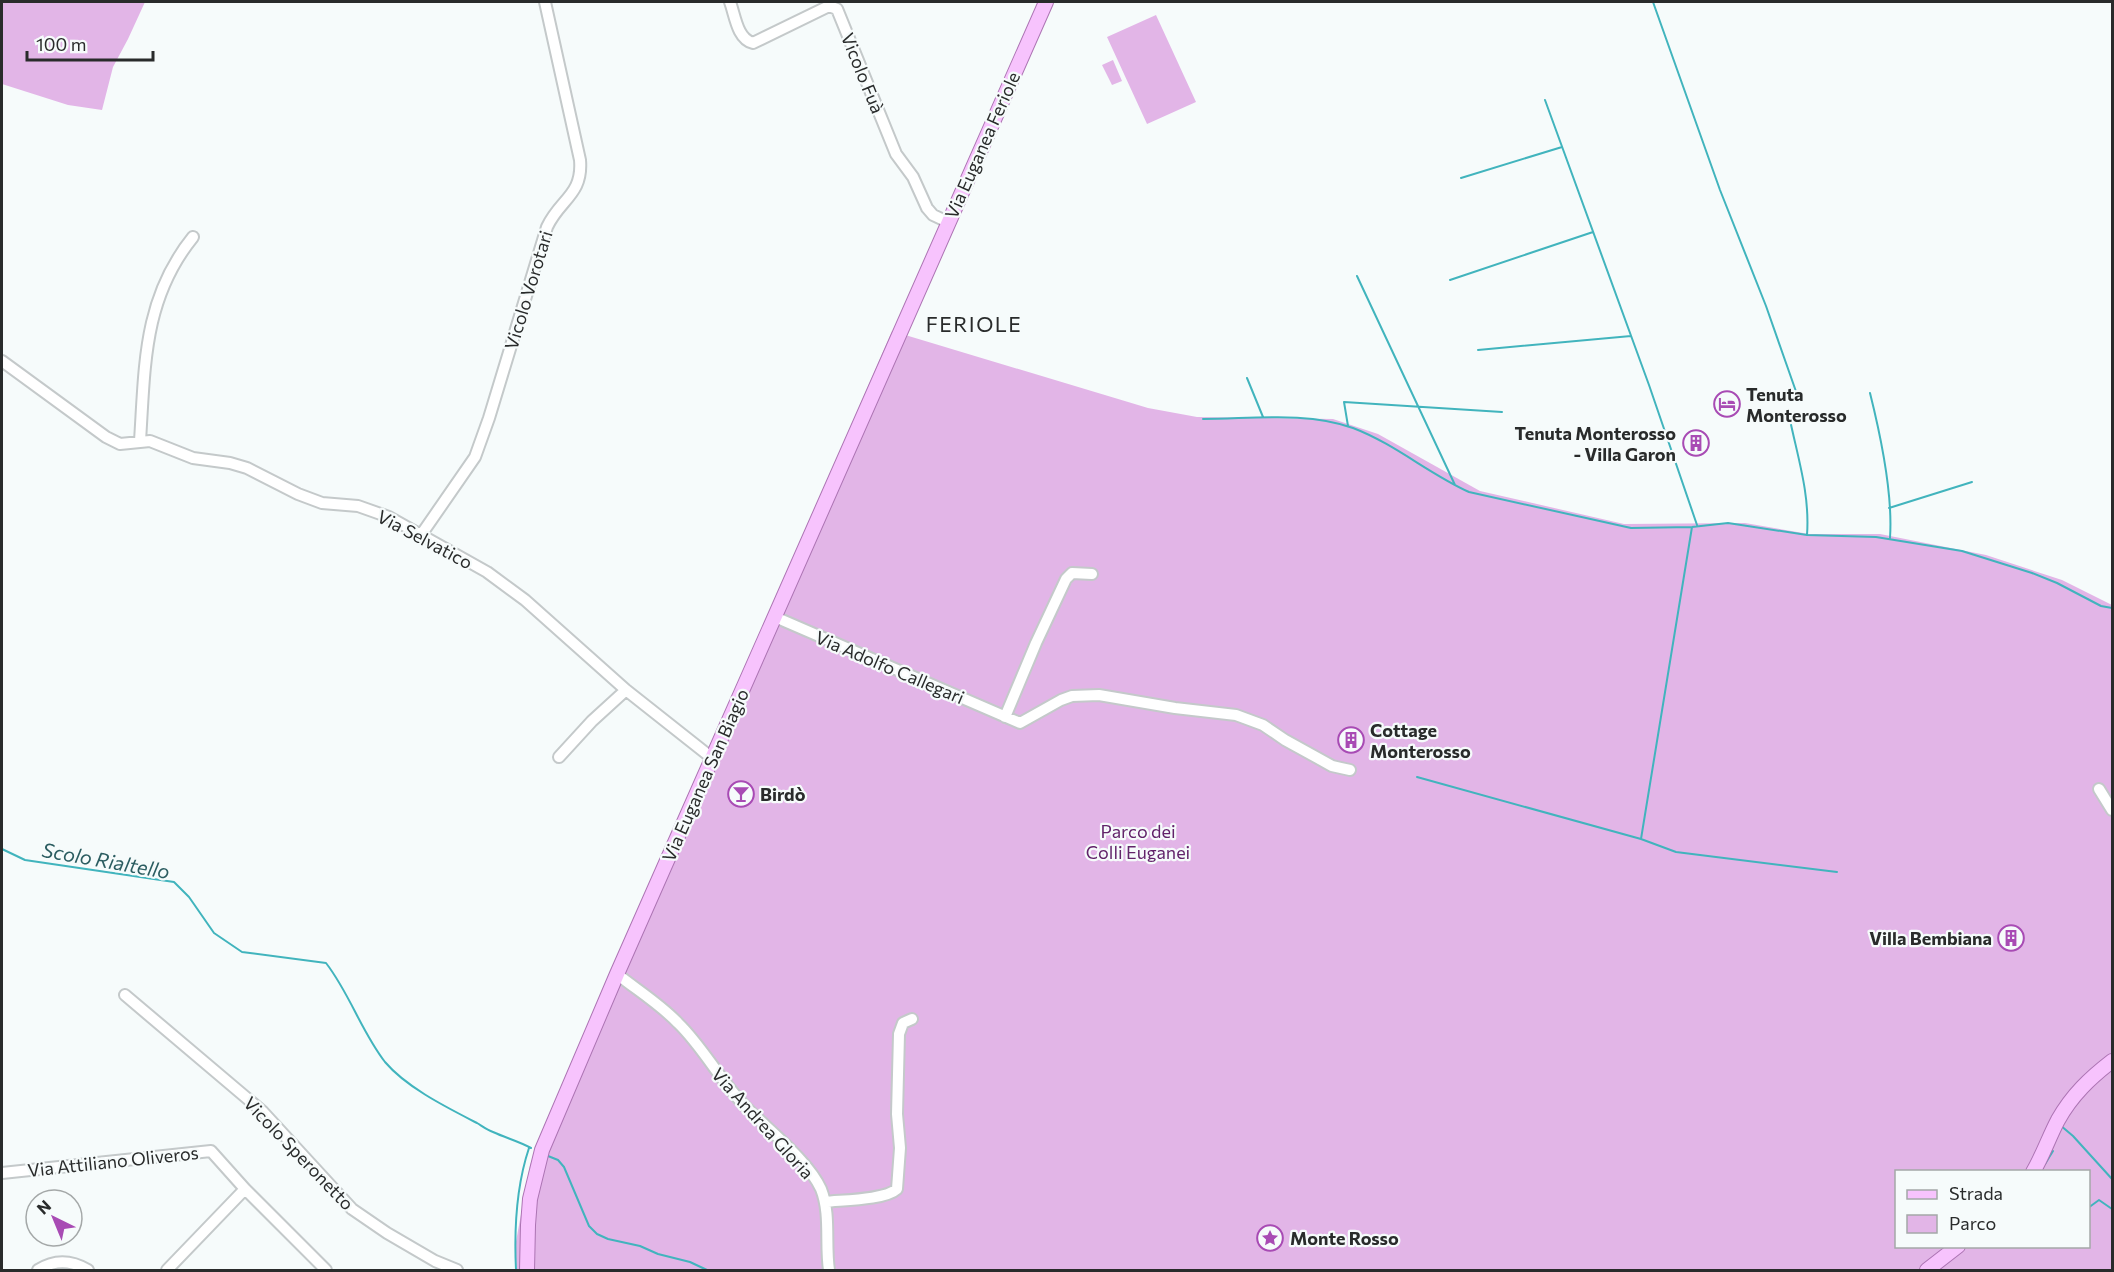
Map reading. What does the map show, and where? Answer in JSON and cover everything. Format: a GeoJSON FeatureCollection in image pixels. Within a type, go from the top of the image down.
{"type":"FeatureCollection","features":[{"type":"Feature","properties":{"kind":"main road","name":"Via Euganea Feriole"},"geometry":{"type":"LineString","coordinates":[[919,289],[1046,2]]}},
{"type":"Feature","properties":{"kind":"main road","name":"Via Euganea San Biagio"},"geometry":{"type":"LineString","coordinates":[[527,1270],[528,1216],[540,1158],[617,974],[919,289]]}},
{"type":"Feature","properties":{"kind":"main road"},"geometry":{"type":"LineString","coordinates":[[2034,1170],[2069,1102],[2084,1084],[2112,1061]]}},
{"type":"Feature","properties":{"kind":"main road"},"geometry":{"type":"LineString","coordinates":[[1927,1270],[1955,1248]]}},
{"type":"Feature","properties":{"kind":"street","name":"Vicolo Vorotari"},"geometry":{"type":"LineString","coordinates":[[421,535],[475,457],[547,227],[552,215],[579,183],[580,160],[545,2]]}},
{"type":"Feature","properties":{"kind":"street","name":"Vicolo Fuà"},"geometry":{"type":"LineString","coordinates":[[730,2],[740,32],[744,39],[753,43],[829,6],[837,9],[896,154],[913,177],[927,208],[948,222]]}},
{"type":"Feature","properties":{"kind":"street"},"geometry":{"type":"LineString","coordinates":[[140,441],[146,351],[157,302],[177,256],[193,237]]}},
{"type":"Feature","properties":{"kind":"street","name":"Via Selvatico"},"geometry":{"type":"LineString","coordinates":[[2,361],[106,437],[120,444],[150,441],[193,458],[230,463],[247,468],[298,494],[322,503],[358,506],[389,517],[487,572],[525,600],[626,690],[712,758]]}},
{"type":"Feature","properties":{"kind":"street"},"geometry":{"type":"LineString","coordinates":[[1005,717],[1066,579],[1072,573],[1092,574]]}},
{"type":"Feature","properties":{"kind":"street","name":"Via Adolfo Callegari"},"geometry":{"type":"LineString","coordinates":[[775,617],[1020,723],[1072,696],[1099,695],[1175,708],[1236,715],[1263,725],[1332,766],[1350,770]]}},
{"type":"Feature","properties":{"kind":"street"},"geometry":{"type":"LineString","coordinates":[[559,757],[591,721],[626,690]]}},
{"type":"Feature","properties":{"kind":"street"},"geometry":{"type":"LineString","coordinates":[[2098,789],[2112,810]]}},
{"type":"Feature","properties":{"kind":"street","name":"Via Andrea Gloria"},"geometry":{"type":"LineString","coordinates":[[617,974],[678,1023],[742,1104],[812,1173],[825,1202]]}},
{"type":"Feature","properties":{"kind":"street","name":"Vicolo Speronetto"},"geometry":{"type":"LineString","coordinates":[[126,995],[262,1111],[352,1209],[435,1261],[457,1270]]}},
{"type":"Feature","properties":{"kind":"street"},"geometry":{"type":"LineString","coordinates":[[829,1270],[825,1202],[882,1195],[892,1193],[897,1189],[900,1148],[897,1114],[899,1034],[903,1023],[912,1019]]}},
{"type":"Feature","properties":{"kind":"street","name":"Via Attiliano Oliveros"},"geometry":{"type":"LineString","coordinates":[[2,1173],[211,1151],[245,1189]]}},
{"type":"Feature","properties":{"kind":"street"},"geometry":{"type":"LineString","coordinates":[[167,1270],[245,1189],[326,1270]]}},
{"type":"Feature","properties":{"kind":"street"},"geometry":{"type":"LineString","coordinates":[[38,1270],[53,1263],[66,1262],[78,1264],[88,1270]]}},
{"type":"Feature","properties":{"kind":"green space"},"geometry":{"type":"Polygon","coordinates":[[[2,2],[145,2],[113,67],[102,110],[68,105],[2,84],[2,2]]]}},
{"type":"Feature","properties":{"kind":"green space"},"geometry":{"type":"Polygon","coordinates":[[[1156,15],[1196,102],[1147,124],[1107,37],[1156,15]]]}},
{"type":"Feature","properties":{"kind":"green space"},"geometry":{"type":"Polygon","coordinates":[[[1113,60],[1122,81],[1112,85],[1102,65],[1113,60]]]}},
{"type":"Feature","properties":{"kind":"green space","name":"Parco dei Colli Euganei"},"geometry":{"type":"Polygon","coordinates":[[[892,331],[1148,408],[1197,417],[1333,419],[1378,434],[1480,491],[1624,524],[1745,523],[1809,534],[1880,534],[1986,555],[2062,580],[2112,605],[2112,1270],[517,1270],[515,1247],[530,1165],[892,331]]]}},
{"type":"Feature","properties":{"kind":"waterway"},"geometry":{"type":"LineString","coordinates":[[1653,2],[1720,190],[1766,306],[1799,400]]}},
{"type":"Feature","properties":{"kind":"waterway"},"geometry":{"type":"LineString","coordinates":[[1545,100],[1649,385],[1697,525]]}},
{"type":"Feature","properties":{"kind":"waterway"},"geometry":{"type":"LineString","coordinates":[[1461,178],[1562,147]]}},
{"type":"Feature","properties":{"kind":"waterway"},"geometry":{"type":"LineString","coordinates":[[1450,280],[1593,232]]}},
{"type":"Feature","properties":{"kind":"waterway"},"geometry":{"type":"LineString","coordinates":[[1357,276],[1455,485]]}},
{"type":"Feature","properties":{"kind":"waterway"},"geometry":{"type":"LineString","coordinates":[[1478,350],[1631,336]]}},
{"type":"Feature","properties":{"kind":"waterway"},"geometry":{"type":"LineString","coordinates":[[1247,378],[1263,417]]}},
{"type":"Feature","properties":{"kind":"waterway"},"geometry":{"type":"LineString","coordinates":[[1870,393],[1888,484],[1890,538]]}},
{"type":"Feature","properties":{"kind":"waterway"},"geometry":{"type":"LineString","coordinates":[[1348,426],[1344,402],[1502,412]]}},
{"type":"Feature","properties":{"kind":"waterway"},"geometry":{"type":"LineString","coordinates":[[1804,415],[1790,420],[1805,491],[1807,535]]}},
{"type":"Feature","properties":{"kind":"waterway"},"geometry":{"type":"LineString","coordinates":[[1203,419],[1279,417],[1317,419],[1335,423],[1353,428],[1383,442],[1469,492],[1631,528],[1692,527],[1728,523],[1807,535],[1876,537],[1962,551],[2032,573],[2101,606],[2112,608]]}},
{"type":"Feature","properties":{"kind":"waterway"},"geometry":{"type":"LineString","coordinates":[[1889,508],[1972,482]]}},
{"type":"Feature","properties":{"kind":"waterway"},"geometry":{"type":"LineString","coordinates":[[1641,839],[1692,527]]}},
{"type":"Feature","properties":{"kind":"waterway"},"geometry":{"type":"LineString","coordinates":[[1417,777],[1641,839],[1676,852],[1837,872]]}},
{"type":"Feature","properties":{"kind":"waterway","name":"Scolo Rialtello"},"geometry":{"type":"LineString","coordinates":[[2,849],[25,860],[174,882],[189,897],[214,933],[242,952],[326,963],[377,1050],[394,1071],[416,1089],[441,1104],[489,1130],[531,1148]]}},
{"type":"Feature","properties":{"kind":"waterway"},"geometry":{"type":"LineString","coordinates":[[2060,1125],[2112,1179]]}},
{"type":"Feature","properties":{"kind":"waterway"},"geometry":{"type":"LineString","coordinates":[[516,1270],[517,1208],[521,1178],[529,1148]]}},
{"type":"Feature","properties":{"kind":"waterway"},"geometry":{"type":"LineString","coordinates":[[2045,1164],[2053,1151]]}},
{"type":"Feature","properties":{"kind":"waterway","name":"Scolo Rialtello"},"geometry":{"type":"LineString","coordinates":[[548,1156],[558,1160],[564,1167],[589,1226],[597,1234],[690,1262],[707,1270]]}},
{"type":"Feature","properties":{"kind":"waterway"},"geometry":{"type":"LineString","coordinates":[[2090,1207],[2099,1200],[2112,1209]]}},
{"type":"Feature","properties":{"kind":"place","name":"Tenuta Monterosso"},"geometry":{"type":"Point","coordinates":[1727,404]}},
{"type":"Feature","properties":{"kind":"place","name":"Tenuta Monterosso - Villa Garon"},"geometry":{"type":"Point","coordinates":[1696,443]}},
{"type":"Feature","properties":{"kind":"place","name":"Cottage Monterosso"},"geometry":{"type":"Point","coordinates":[1351,740]}},
{"type":"Feature","properties":{"kind":"place","name":"Birdò"},"geometry":{"type":"Point","coordinates":[741,794]}},
{"type":"Feature","properties":{"kind":"place","name":"Villa Bembiana"},"geometry":{"type":"Point","coordinates":[2011,938]}},
{"type":"Feature","properties":{"kind":"place","name":"Monte Rosso"},"geometry":{"type":"Point","coordinates":[1270,1238]}},
{"type":"Feature","properties":{"kind":"district","name":"FERIOLE"},"geometry":{"type":"Point","coordinates":[974,323]}}]}
